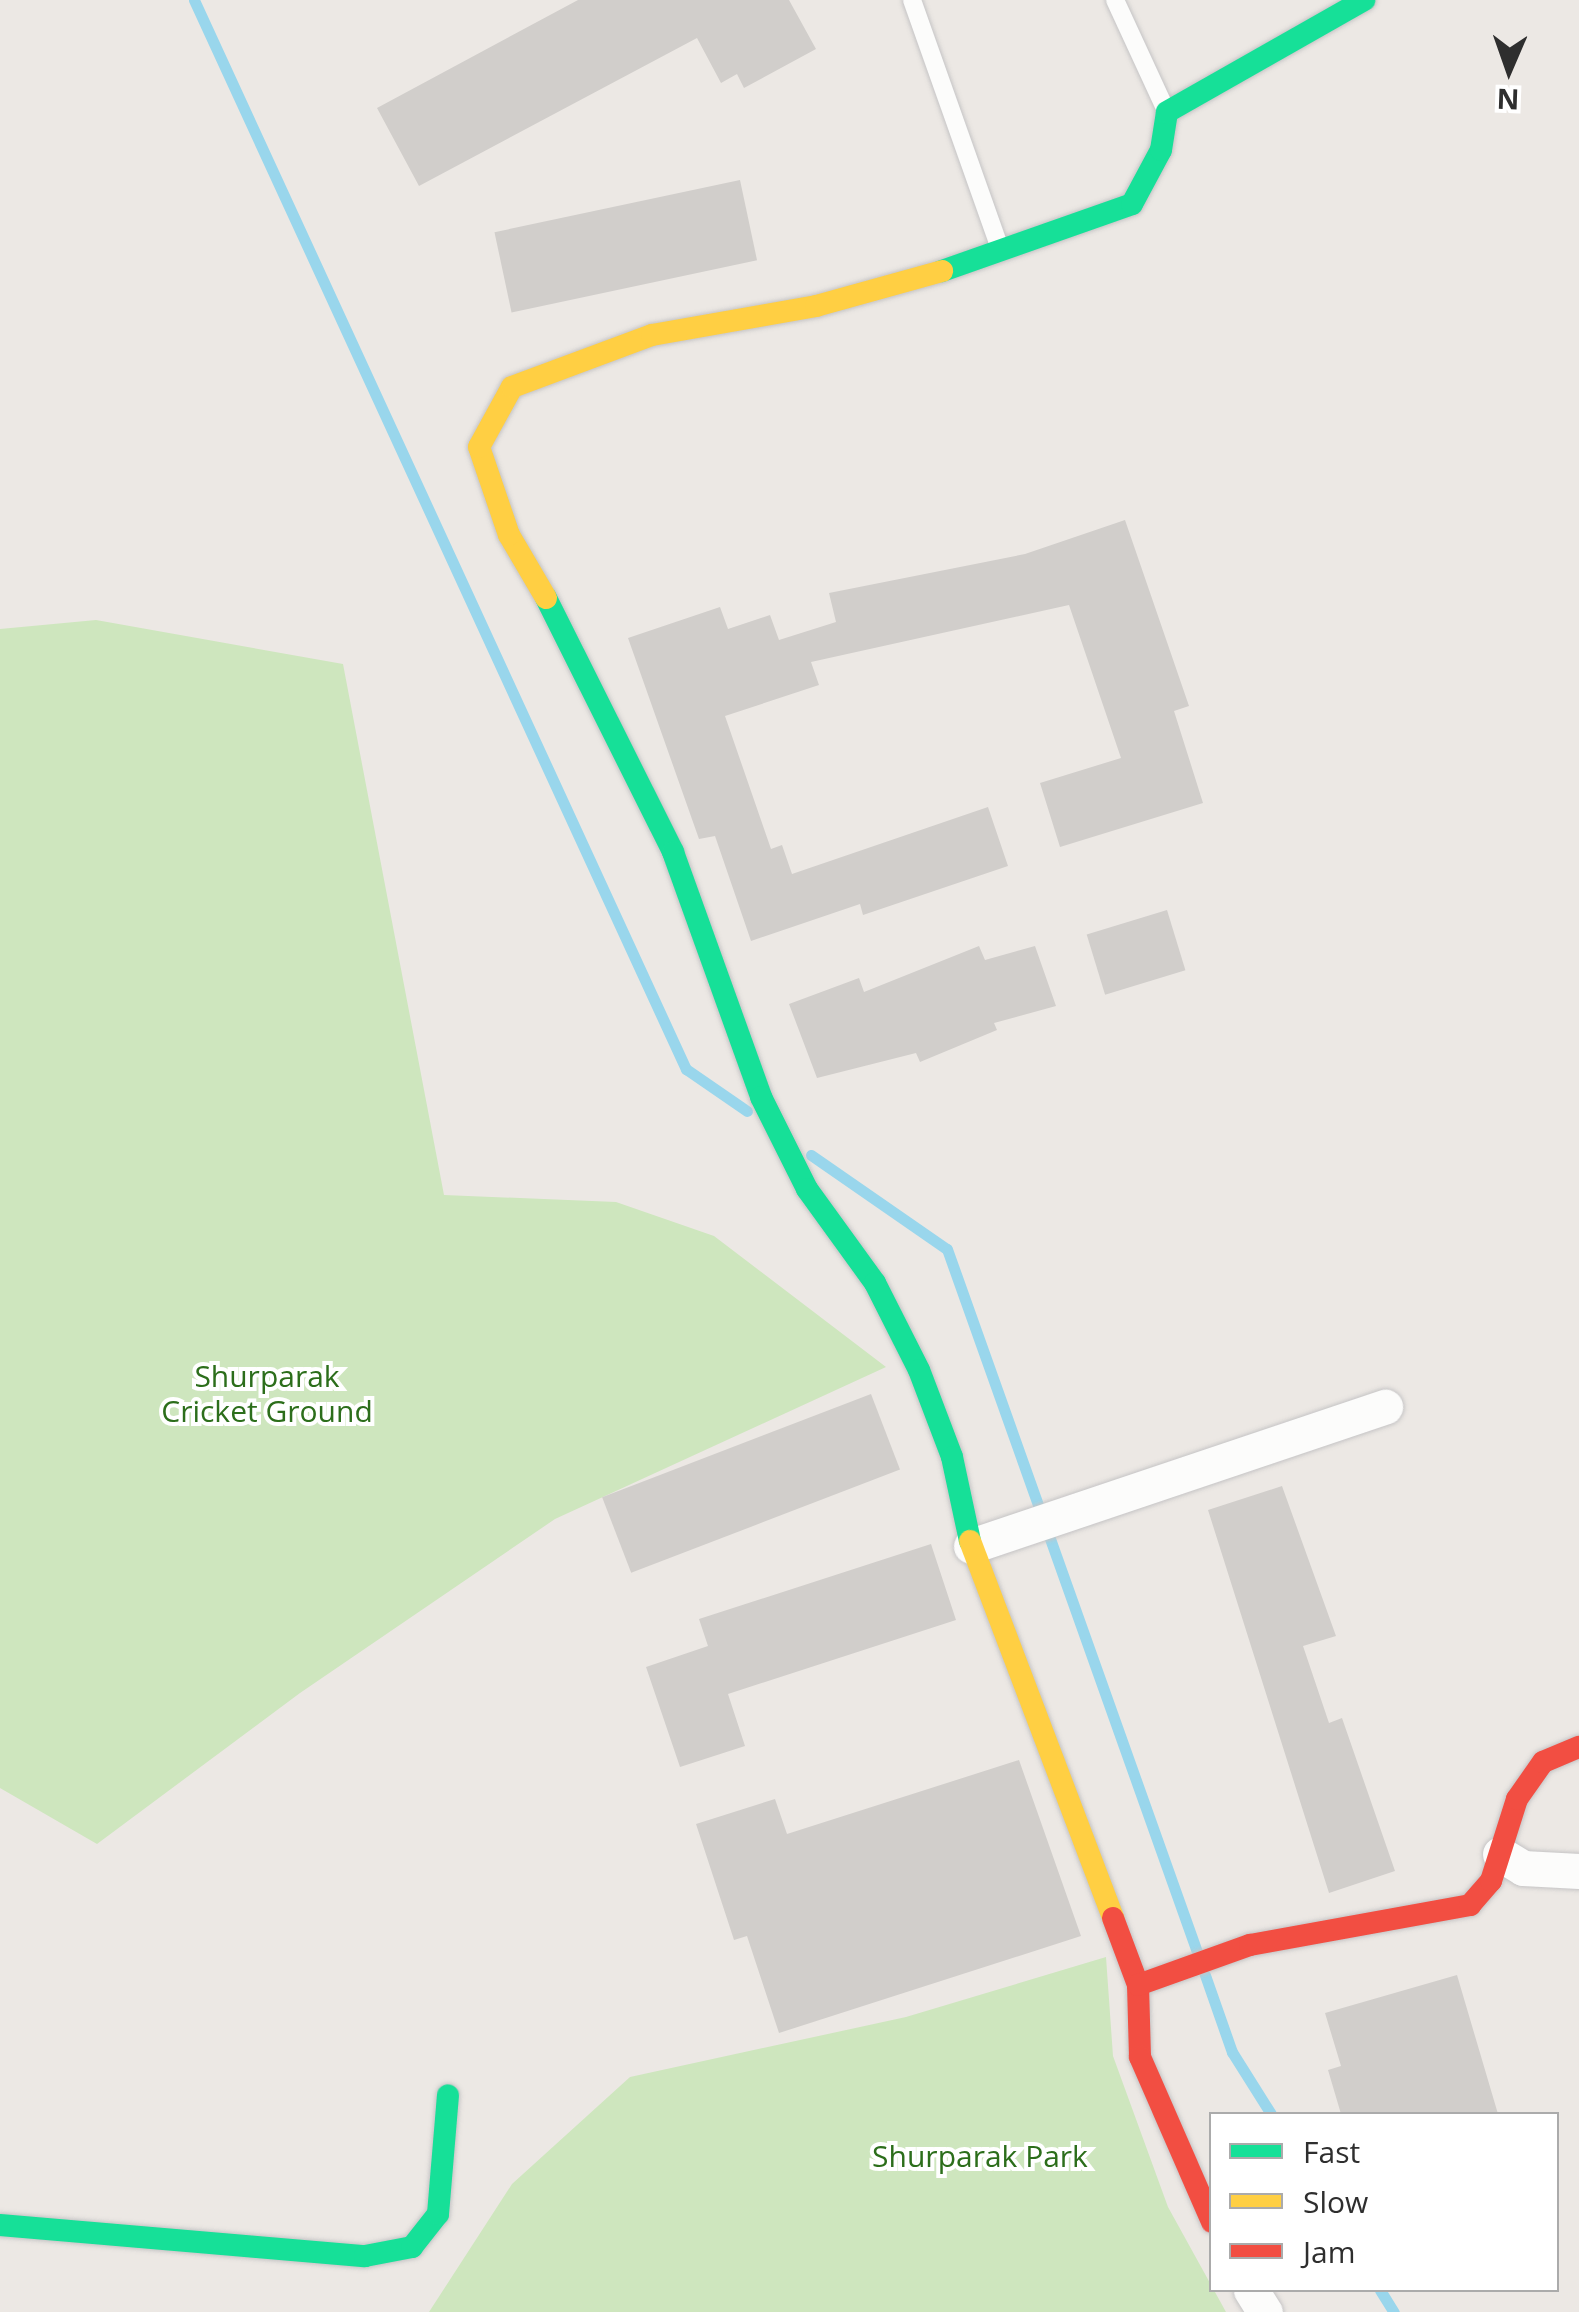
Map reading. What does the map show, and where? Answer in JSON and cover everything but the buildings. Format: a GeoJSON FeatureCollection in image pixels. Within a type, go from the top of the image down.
{"type":"FeatureCollection","features":[{"type":"Feature","properties":{"kind":"street"},"geometry":{"type":"LineString","coordinates":[[1209,2215],[1140,2057],[1145,1982],[972,1546],[952,1457],[919,1370],[876,1284],[790,1156],[767,1109],[674,852],[586,667],[509,535],[479,447],[512,387],[652,335],[816,306],[1002,254],[1132,204],[1160,150],[1167,112],[1364,0]]}},
{"type":"Feature","properties":{"kind":"street"},"geometry":{"type":"LineString","coordinates":[[972,1546],[1386,1406]]}},
{"type":"Feature","properties":{"kind":"street"},"geometry":{"type":"LineString","coordinates":[[1145,1982],[1250,1945],[1470,1905],[1492,1881],[1518,1799],[1543,1762],[1579,1748]]}},
{"type":"Feature","properties":{"kind":"street"},"geometry":{"type":"LineString","coordinates":[[1500,1854],[1523,1868],[1579,1871]]}},
{"type":"Feature","properties":{"kind":"street"},"geometry":{"type":"LineString","coordinates":[[0,2225],[365,2256],[412,2248],[438,2214],[448,2094]]}},
{"type":"Feature","properties":{"kind":"lane"},"geometry":{"type":"LineString","coordinates":[[912,0],[1002,254]]}},
{"type":"Feature","properties":{"kind":"lane"},"geometry":{"type":"LineString","coordinates":[[1115,0],[1167,112]]}},
{"type":"Feature","properties":{"kind":"green space","name":"Shurparak Cricket Ground"},"geometry":{"type":"Polygon","coordinates":[[[96,620],[343,664],[444,1195],[616,1202],[714,1236],[886,1367],[555,1519],[300,1693],[97,1844],[0,1788],[0,629],[96,620]]]}},
{"type":"Feature","properties":{"kind":"green space","name":"Shurparak Park"},"geometry":{"type":"Polygon","coordinates":[[[1106,1957],[1113,2056],[1168,2207],[1209,2281],[1209,2292],[1215,2292],[1226,2312],[429,2312],[512,2184],[630,2077],[906,2017],[1106,1957]]]}},
{"type":"Feature","properties":{"kind":"waterway"},"geometry":{"type":"LineString","coordinates":[[194,0],[686,1069],[747,1111]]}},
{"type":"Feature","properties":{"kind":"waterway"},"geometry":{"type":"LineString","coordinates":[[811,1155],[947,1249],[1197,1952]]}},
{"type":"Feature","properties":{"kind":"waterway"},"geometry":{"type":"LineString","coordinates":[[1205,1975],[1232,2052],[1270,2112]]}},
{"type":"Feature","properties":{"kind":"waterway"},"geometry":{"type":"LineString","coordinates":[[1381,2292],[1394,2312]]}},
{"type":"Feature","properties":{"kind":"traffic: fast"},"geometry":{"type":"LineString","coordinates":[[942,271],[1132,204],[1161,150],[1167,112],[1364,0]]}},
{"type":"Feature","properties":{"kind":"traffic: fast"},"geometry":{"type":"LineString","coordinates":[[546,598],[673,852],[761,1097],[807,1189],[875,1283],[919,1370],[952,1457],[970,1541]]}},
{"type":"Feature","properties":{"kind":"traffic: fast"},"geometry":{"type":"LineString","coordinates":[[0,2225],[365,2256],[412,2247],[438,2214],[448,2095]]}},
{"type":"Feature","properties":{"kind":"traffic: slow"},"geometry":{"type":"LineString","coordinates":[[546,598],[509,535],[479,447],[512,387],[652,335],[816,306],[942,271]]}},
{"type":"Feature","properties":{"kind":"traffic: slow"},"geometry":{"type":"LineString","coordinates":[[970,1541],[1113,1918]]}},
{"type":"Feature","properties":{"kind":"traffic: jam"},"geometry":{"type":"LineString","coordinates":[[1138,1985],[1250,1945],[1470,1905],[1491,1881],[1517,1799],[1543,1762],[1579,1747]]}},
{"type":"Feature","properties":{"kind":"traffic: jam"},"geometry":{"type":"LineString","coordinates":[[1113,1918],[1138,1985],[1140,2057],[1209,2215]]}}]}
